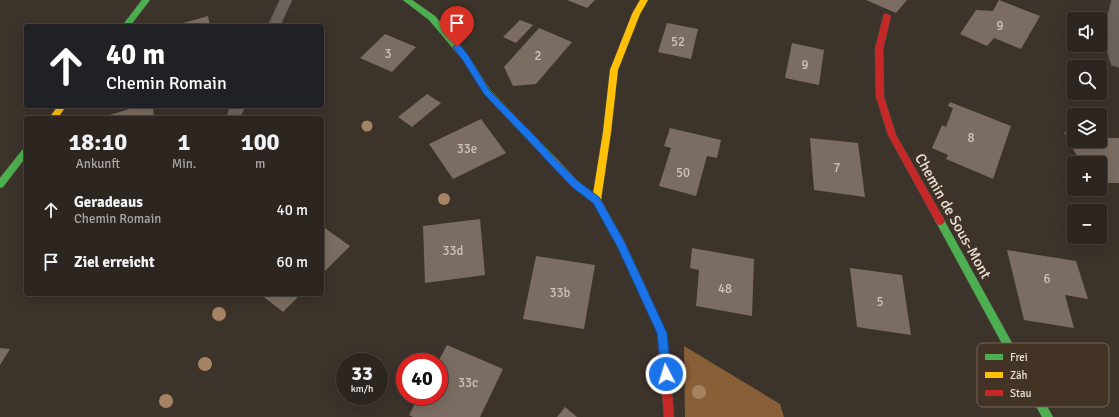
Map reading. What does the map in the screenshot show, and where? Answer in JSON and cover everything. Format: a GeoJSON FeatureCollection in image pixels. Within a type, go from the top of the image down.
{"type":"FeatureCollection","features":[{"type":"Feature","properties":{"kind":"street"},"geometry":{"type":"LineString","coordinates":[[128,24],[146,0]]}},
{"type":"Feature","properties":{"kind":"street"},"geometry":{"type":"LineString","coordinates":[[407,0],[432,18],[465,57],[487,92],[553,162],[576,184],[596,200],[621,244],[662,333],[669,417]]}},
{"type":"Feature","properties":{"kind":"street"},"geometry":{"type":"LineString","coordinates":[[596,200],[607,132],[614,70],[636,14],[644,0]]}},
{"type":"Feature","properties":{"kind":"street"},"geometry":{"type":"LineString","coordinates":[[1119,2],[1112,34],[1119,60]]}},
{"type":"Feature","properties":{"kind":"street","name":"Chemin de Sous-Mont"},"geometry":{"type":"LineString","coordinates":[[887,16],[879,49],[880,97],[892,135],[1007,343]]}},
{"type":"Feature","properties":{"kind":"street"},"geometry":{"type":"LineString","coordinates":[[0,184],[24,154]]}},
{"type":"Feature","properties":{"kind":"street","name":"Chemin de Sous-Mont"},"geometry":{"type":"LineString","coordinates":[[1042,407],[1048,417]]}},
{"type":"Feature","properties":{"kind":"lane"},"geometry":{"type":"LineString","coordinates":[[275,24],[286,0]]}},
{"type":"Feature","properties":{"kind":"shaded area"},"geometry":{"type":"Polygon","coordinates":[[[684,346],[780,404],[784,417],[685,417],[684,346]]]}},
{"type":"Feature","properties":{"kind":"building"},"geometry":{"type":"Polygon","coordinates":[[[567,0],[595,0],[587,8],[567,0]]]}},
{"type":"Feature","properties":{"kind":"building"},"geometry":{"type":"Polygon","coordinates":[[[866,0],[907,0],[896,13],[866,0]]]}},
{"type":"Feature","properties":{"kind":"building"},"geometry":{"type":"Polygon","coordinates":[[[999,0],[1040,16],[1021,49],[994,38],[987,46],[960,34],[976,10],[993,11],[999,0]]]}},
{"type":"Feature","properties":{"kind":"building"},"geometry":{"type":"Polygon","coordinates":[[[208,16],[210,24],[180,24],[208,16]]]}},
{"type":"Feature","properties":{"kind":"building"},"geometry":{"type":"Polygon","coordinates":[[[520,20],[533,25],[516,43],[503,37],[520,20]]]}},
{"type":"Feature","properties":{"kind":"building"},"geometry":{"type":"Polygon","coordinates":[[[667,23],[698,29],[691,59],[658,52],[667,23]]]}},
{"type":"Feature","properties":{"kind":"building"},"geometry":{"type":"Polygon","coordinates":[[[539,28],[572,42],[536,84],[513,86],[504,67],[539,28]]]}},
{"type":"Feature","properties":{"kind":"building"},"geometry":{"type":"Polygon","coordinates":[[[385,34],[416,47],[392,72],[360,58],[385,34]]]}},
{"type":"Feature","properties":{"kind":"building"},"geometry":{"type":"Polygon","coordinates":[[[792,43],[824,50],[819,85],[785,78],[792,43]]]}},
{"type":"Feature","properties":{"kind":"building"},"geometry":{"type":"Polygon","coordinates":[[[427,94],[441,103],[412,127],[398,117],[427,94]]]}},
{"type":"Feature","properties":{"kind":"building"},"geometry":{"type":"Polygon","coordinates":[[[950,102],[1011,126],[993,179],[946,159],[948,155],[932,148],[942,125],[946,127],[953,108],[948,106],[950,102]]]}},
{"type":"Feature","properties":{"kind":"building"},"geometry":{"type":"Polygon","coordinates":[[[132,108],[153,108],[154,116],[106,116],[132,108]]]}},
{"type":"Feature","properties":{"kind":"building"},"geometry":{"type":"Polygon","coordinates":[[[481,119],[506,153],[453,179],[429,144],[481,119]]]}},
{"type":"Feature","properties":{"kind":"building"},"geometry":{"type":"Polygon","coordinates":[[[670,128],[721,140],[717,158],[707,156],[696,196],[659,186],[671,148],[664,146],[670,128]]]}},
{"type":"Feature","properties":{"kind":"building"},"geometry":{"type":"Polygon","coordinates":[[[810,138],[858,143],[865,197],[814,190],[810,138]]]}},
{"type":"Feature","properties":{"kind":"building"},"geometry":{"type":"Polygon","coordinates":[[[1107,138],[1119,138],[1119,183],[1107,183],[1107,156],[1077,156],[1073,148],[1107,148],[1107,138]]]}},
{"type":"Feature","properties":{"kind":"building"},"geometry":{"type":"Polygon","coordinates":[[[480,219],[485,275],[425,283],[423,226],[480,219]]]}},
{"type":"Feature","properties":{"kind":"building"},"geometry":{"type":"Polygon","coordinates":[[[324,227],[350,246],[324,272],[324,227]]]}},
{"type":"Feature","properties":{"kind":"building"},"geometry":{"type":"Polygon","coordinates":[[[692,248],[754,259],[752,316],[696,306],[699,270],[690,268],[692,248]]]}},
{"type":"Feature","properties":{"kind":"building"},"geometry":{"type":"Polygon","coordinates":[[[1007,250],[1076,261],[1088,299],[1065,295],[1074,328],[1024,320],[1007,250]]]}},
{"type":"Feature","properties":{"kind":"building"},"geometry":{"type":"Polygon","coordinates":[[[536,256],[595,265],[584,329],[523,319],[536,256]]]}},
{"type":"Feature","properties":{"kind":"building"},"geometry":{"type":"Polygon","coordinates":[[[850,268],[902,275],[911,335],[857,327],[850,268]]]}},
{"type":"Feature","properties":{"kind":"building"},"geometry":{"type":"Polygon","coordinates":[[[263,296],[299,296],[283,312],[263,296]]]}},
{"type":"Feature","properties":{"kind":"building"},"geometry":{"type":"Polygon","coordinates":[[[447,345],[503,369],[480,417],[413,417],[409,415],[414,405],[448,405],[448,353],[443,353],[447,345]]]}},
{"type":"Feature","properties":{"kind":"building"},"geometry":{"type":"Polygon","coordinates":[[[0,348],[10,349],[0,365],[0,348]]]}},
{"type":"Feature","properties":{"kind":"building"},"geometry":{"type":"Polygon","coordinates":[[[565,407],[577,417],[557,417],[565,407]]]}},
{"type":"Feature","properties":{"kind":"traffic: fast"},"geometry":{"type":"LineString","coordinates":[[128,24],[146,0]]}},
{"type":"Feature","properties":{"kind":"traffic: fast"},"geometry":{"type":"LineString","coordinates":[[407,0],[432,18],[465,57],[487,92],[575,184],[596,200]]}},
{"type":"Feature","properties":{"kind":"traffic: fast"},"geometry":{"type":"LineString","coordinates":[[0,184],[24,154]]}},
{"type":"Feature","properties":{"kind":"traffic: fast"},"geometry":{"type":"LineString","coordinates":[[940,221],[1007,343]]}},
{"type":"Feature","properties":{"kind":"traffic: fast"},"geometry":{"type":"LineString","coordinates":[[1042,407],[1048,417]]}},
{"type":"Feature","properties":{"kind":"traffic: slow"},"geometry":{"type":"LineString","coordinates":[[644,0],[636,14],[614,70],[607,132],[596,200],[621,244],[644,294]]}},
{"type":"Feature","properties":{"kind":"traffic: slow"},"geometry":{"type":"LineString","coordinates":[[54,116],[60,108]]}},
{"type":"Feature","properties":{"kind":"traffic: jam"},"geometry":{"type":"LineString","coordinates":[[887,16],[879,49],[880,97],[892,135],[940,221]]}},
{"type":"Feature","properties":{"kind":"traffic: jam"},"geometry":{"type":"LineString","coordinates":[[644,294],[662,333],[669,417]]}},
{"type":"Feature","properties":{"kind":"route"},"geometry":{"type":"LineString","coordinates":[[457,47],[487,92],[553,162],[576,184],[596,200],[621,244],[662,333],[666,374]]}}]}
